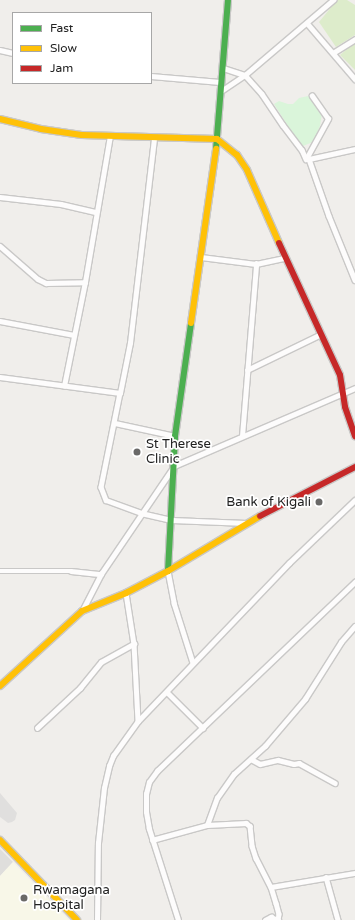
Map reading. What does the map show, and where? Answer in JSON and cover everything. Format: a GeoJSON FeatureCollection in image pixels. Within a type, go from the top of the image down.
{"type":"FeatureCollection","features":[{"type":"Feature","properties":{"kind":"main road"},"geometry":{"type":"LineString","coordinates":[[168,571],[172,520],[175,436],[217,139],[221,91],[220,82],[223,68],[228,0]]}},
{"type":"Feature","properties":{"kind":"main road"},"geometry":{"type":"LineString","coordinates":[[0,119],[41,129],[82,135],[217,139],[237,155],[247,170],[285,258],[340,375],[344,408],[355,436]]}},
{"type":"Feature","properties":{"kind":"main road"},"geometry":{"type":"LineString","coordinates":[[0,686],[82,611],[126,593],[168,571],[246,523],[355,467]]}},
{"type":"Feature","properties":{"kind":"main road"},"geometry":{"type":"LineString","coordinates":[[0,840],[77,920]]}},
{"type":"Feature","properties":{"kind":"street"},"geometry":{"type":"LineString","coordinates":[[221,91],[245,75],[333,0]]}},
{"type":"Feature","properties":{"kind":"street"},"geometry":{"type":"LineString","coordinates":[[307,23],[355,78]]}},
{"type":"Feature","properties":{"kind":"street"},"geometry":{"type":"LineString","coordinates":[[333,53],[355,39]]}},
{"type":"Feature","properties":{"kind":"street"},"geometry":{"type":"LineString","coordinates":[[0,50],[12,53]]}},
{"type":"Feature","properties":{"kind":"street"},"geometry":{"type":"LineString","coordinates":[[223,68],[245,75],[262,94],[308,159],[355,280]]}},
{"type":"Feature","properties":{"kind":"street"},"geometry":{"type":"LineString","coordinates":[[152,76],[220,82]]}},
{"type":"Feature","properties":{"kind":"street"},"geometry":{"type":"LineString","coordinates":[[308,159],[328,119],[328,116],[312,96]]}},
{"type":"Feature","properties":{"kind":"street"},"geometry":{"type":"LineString","coordinates":[[64,386],[85,282],[110,136]]}},
{"type":"Feature","properties":{"kind":"street"},"geometry":{"type":"LineString","coordinates":[[154,138],[130,343],[101,487],[106,500],[142,513],[172,520],[246,523]]}},
{"type":"Feature","properties":{"kind":"street"},"geometry":{"type":"LineString","coordinates":[[308,159],[355,149]]}},
{"type":"Feature","properties":{"kind":"street"},"geometry":{"type":"LineString","coordinates":[[0,197],[61,204],[96,212]]}},
{"type":"Feature","properties":{"kind":"street"},"geometry":{"type":"LineString","coordinates":[[0,246],[38,279],[46,283],[85,282]]}},
{"type":"Feature","properties":{"kind":"street"},"geometry":{"type":"LineString","coordinates":[[201,257],[256,264],[285,258]]}},
{"type":"Feature","properties":{"kind":"street"},"geometry":{"type":"LineString","coordinates":[[242,436],[256,264]]}},
{"type":"Feature","properties":{"kind":"street"},"geometry":{"type":"LineString","coordinates":[[0,321],[74,335]]}},
{"type":"Feature","properties":{"kind":"street"},"geometry":{"type":"LineString","coordinates":[[248,370],[321,334]]}},
{"type":"Feature","properties":{"kind":"street"},"geometry":{"type":"LineString","coordinates":[[0,377],[120,393]]}},
{"type":"Feature","properties":{"kind":"street"},"geometry":{"type":"LineString","coordinates":[[82,611],[101,574],[174,466],[242,436],[343,395],[355,388]]}},
{"type":"Feature","properties":{"kind":"street"},"geometry":{"type":"LineString","coordinates":[[115,423],[175,436]]}},
{"type":"Feature","properties":{"kind":"street"},"geometry":{"type":"LineString","coordinates":[[97,920],[98,843],[109,766],[114,756],[138,721],[289,563],[355,500]]}},
{"type":"Feature","properties":{"kind":"street"},"geometry":{"type":"LineString","coordinates":[[0,571],[71,571],[101,574]]}},
{"type":"Feature","properties":{"kind":"street"},"geometry":{"type":"LineString","coordinates":[[168,571],[174,603],[193,663]]}},
{"type":"Feature","properties":{"kind":"street"},"geometry":{"type":"LineString","coordinates":[[178,920],[152,840],[146,812],[146,794],[149,782],[157,772],[355,582]]}},
{"type":"Feature","properties":{"kind":"street"},"geometry":{"type":"LineString","coordinates":[[126,593],[134,644],[138,721]]}},
{"type":"Feature","properties":{"kind":"street"},"geometry":{"type":"LineString","coordinates":[[207,825],[217,798],[234,774],[251,759],[305,699],[341,642],[355,626]]}},
{"type":"Feature","properties":{"kind":"street"},"geometry":{"type":"LineString","coordinates":[[37,728],[80,688],[101,662],[134,644]]}},
{"type":"Feature","properties":{"kind":"street"},"geometry":{"type":"LineString","coordinates":[[167,692],[203,728]]}},
{"type":"Feature","properties":{"kind":"street"},"geometry":{"type":"LineString","coordinates":[[251,759],[260,764],[278,760],[294,764],[299,763],[335,782]]}},
{"type":"Feature","properties":{"kind":"street"},"geometry":{"type":"LineString","coordinates":[[152,840],[207,825],[246,823],[250,826],[252,846],[256,858],[271,887],[280,914],[278,920],[271,918],[265,920]]}},
{"type":"Feature","properties":{"kind":"street"},"geometry":{"type":"LineString","coordinates":[[271,887],[355,873]]}},
{"type":"Feature","properties":{"kind":"street"},"geometry":{"type":"LineString","coordinates":[[326,877],[338,920]]}},
{"type":"Feature","properties":{"kind":"shaded area"},"geometry":{"type":"Polygon","coordinates":[[[0,793],[17,813],[15,820],[12,822],[8,823],[0,817],[0,793]]]}},
{"type":"Feature","properties":{"kind":"shaded area"},"geometry":{"type":"Polygon","coordinates":[[[0,849],[13,862],[0,876],[0,849]]]}},
{"type":"Feature","properties":{"kind":"shaded area","name":"Rwamagana Hospital"},"geometry":{"type":"Polygon","coordinates":[[[13,862],[69,920],[0,920],[0,876],[13,862]]]}},
{"type":"Feature","properties":{"kind":"green space"},"geometry":{"type":"Polygon","coordinates":[[[337,0],[347,0],[355,5],[355,35],[336,47],[319,22],[337,0]]]}},
{"type":"Feature","properties":{"kind":"green space"},"geometry":{"type":"Polygon","coordinates":[[[355,42],[355,70],[340,55],[355,42]]]}},
{"type":"Feature","properties":{"kind":"green space"},"geometry":{"type":"Polygon","coordinates":[[[308,96],[322,113],[320,126],[313,142],[303,146],[298,142],[274,104],[279,101],[293,104],[299,98],[308,96]]]}},
{"type":"Feature","properties":{"kind":"traffic: fast"},"geometry":{"type":"LineString","coordinates":[[216,149],[228,0]]}},
{"type":"Feature","properties":{"kind":"traffic: fast"},"geometry":{"type":"LineString","coordinates":[[168,571],[175,436],[191,323]]}},
{"type":"Feature","properties":{"kind":"traffic: slow"},"geometry":{"type":"LineString","coordinates":[[0,119],[41,129],[82,135],[217,139],[237,155],[247,170],[279,243]]}},
{"type":"Feature","properties":{"kind":"traffic: slow"},"geometry":{"type":"LineString","coordinates":[[191,323],[216,149]]}},
{"type":"Feature","properties":{"kind":"traffic: slow"},"geometry":{"type":"LineString","coordinates":[[0,686],[82,611],[126,593],[168,571],[260,516]]}},
{"type":"Feature","properties":{"kind":"traffic: slow"},"geometry":{"type":"LineString","coordinates":[[0,840],[77,920]]}},
{"type":"Feature","properties":{"kind":"traffic: jam"},"geometry":{"type":"LineString","coordinates":[[279,243],[340,375],[345,407],[355,436]]}},
{"type":"Feature","properties":{"kind":"traffic: jam"},"geometry":{"type":"LineString","coordinates":[[260,516],[355,467]]}},
{"type":"Feature","properties":{"kind":"place","name":"St Therese Clinic"},"geometry":{"type":"Point","coordinates":[137,452]}},
{"type":"Feature","properties":{"kind":"place","name":"Bank of Kigali"},"geometry":{"type":"Point","coordinates":[319,502]}},
{"type":"Feature","properties":{"kind":"place","name":"Rwamagana Hospital"},"geometry":{"type":"Point","coordinates":[24,898]}}]}
